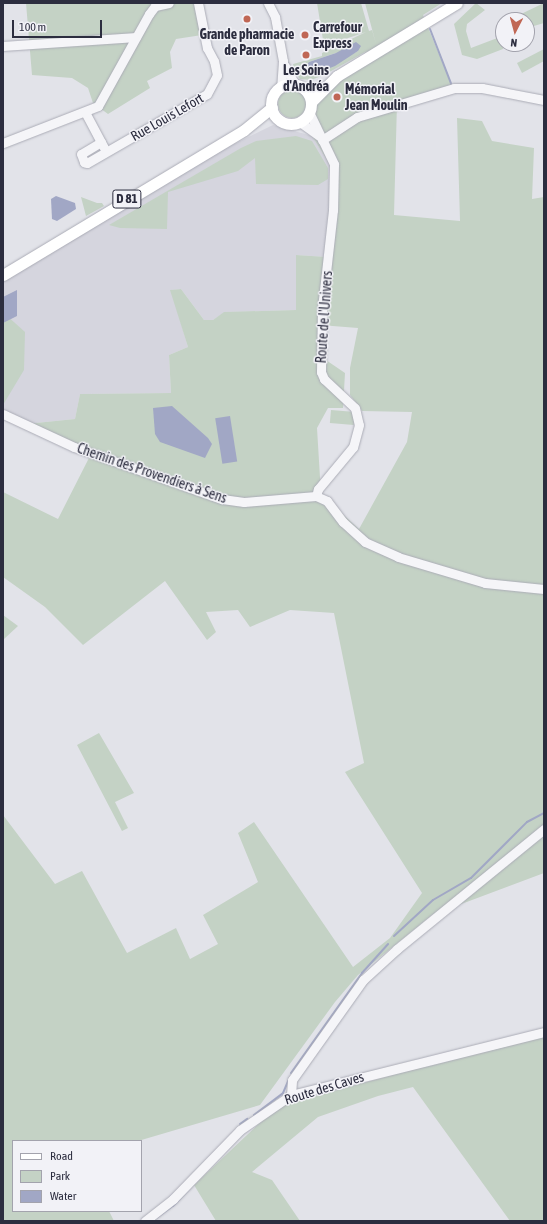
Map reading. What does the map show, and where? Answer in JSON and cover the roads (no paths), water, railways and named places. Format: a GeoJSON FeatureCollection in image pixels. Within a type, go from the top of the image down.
{"type":"FeatureCollection","features":[{"type":"Feature","properties":{"kind":"main road"},"geometry":{"type":"LineString","coordinates":[[337,76],[310,107],[300,122],[289,124],[278,119],[272,107],[273,96],[281,87],[299,86],[337,76],[457,3]]}},
{"type":"Feature","properties":{"kind":"main road"},"geometry":{"type":"LineString","coordinates":[[299,86],[310,107]]}},
{"type":"Feature","properties":{"kind":"main road","name":"D 81"},"geometry":{"type":"LineString","coordinates":[[6,272],[244,130],[272,107]]}},
{"type":"Feature","properties":{"kind":"main road","name":"D 81"},"geometry":{"type":"LineString","coordinates":[[244,130],[278,119]]}},
{"type":"Feature","properties":{"kind":"street"},"geometry":{"type":"LineString","coordinates":[[3,143],[98,106],[154,5],[169,3]]}},
{"type":"Feature","properties":{"kind":"street","name":"Rue Louis Lefort"},"geometry":{"type":"LineString","coordinates":[[101,142],[81,154],[84,162],[88,163],[207,94],[217,75],[214,61],[207,48],[198,3]]}},
{"type":"Feature","properties":{"kind":"street"},"geometry":{"type":"LineString","coordinates":[[268,3],[275,17]]}},
{"type":"Feature","properties":{"kind":"street"},"geometry":{"type":"LineString","coordinates":[[276,3],[275,17],[283,61],[281,87]]}},
{"type":"Feature","properties":{"kind":"street"},"geometry":{"type":"LineString","coordinates":[[3,46],[136,37]]}},
{"type":"Feature","properties":{"kind":"street"},"geometry":{"type":"LineString","coordinates":[[283,61],[299,86]]}},
{"type":"Feature","properties":{"kind":"street"},"geometry":{"type":"LineString","coordinates":[[321,138],[357,117],[454,88],[482,88],[544,100]]}},
{"type":"Feature","properties":{"kind":"street","name":"Route de l'Univers"},"geometry":{"type":"LineString","coordinates":[[310,107],[321,138],[334,164],[332,233],[322,308],[321,373],[355,408],[359,424],[353,447],[318,489],[316,496]]}},
{"type":"Feature","properties":{"kind":"street"},"geometry":{"type":"LineString","coordinates":[[85,112],[106,152]]}},
{"type":"Feature","properties":{"kind":"street","name":"Route de l'Univers"},"geometry":{"type":"LineString","coordinates":[[300,122],[321,138]]}},
{"type":"Feature","properties":{"kind":"street","name":"Chemin des Provendiers à Sens"},"geometry":{"type":"LineString","coordinates":[[3,414],[74,447],[222,499],[244,502],[316,496]]}},
{"type":"Feature","properties":{"kind":"street"},"geometry":{"type":"LineString","coordinates":[[316,496],[327,501],[343,522],[365,542],[398,557],[485,583],[544,589]]}},
{"type":"Feature","properties":{"kind":"street"},"geometry":{"type":"LineString","coordinates":[[291,1095],[292,1080],[363,980],[397,949],[544,829]]}},
{"type":"Feature","properties":{"kind":"street","name":"Route des Caves"},"geometry":{"type":"LineString","coordinates":[[145,1221],[173,1200],[240,1130],[291,1095],[544,1032]]}},
{"type":"Feature","properties":{"kind":"water"},"geometry":{"type":"Polygon","coordinates":[[[356,42],[361,46],[358,51],[335,66],[322,71],[311,71],[306,66],[309,62],[336,53],[356,42]]]}},
{"type":"Feature","properties":{"kind":"water"},"geometry":{"type":"Polygon","coordinates":[[[56,196],[75,203],[76,209],[57,221],[52,219],[51,199],[56,196]]]}},
{"type":"Feature","properties":{"kind":"water"},"geometry":{"type":"Polygon","coordinates":[[[17,290],[17,316],[3,323],[3,297],[17,290]]]}},
{"type":"Feature","properties":{"kind":"water"},"geometry":{"type":"Polygon","coordinates":[[[172,406],[208,438],[212,444],[205,458],[160,442],[155,434],[153,408],[172,406]]]}},
{"type":"Feature","properties":{"kind":"water"},"geometry":{"type":"Polygon","coordinates":[[[230,416],[237,461],[222,464],[215,418],[230,416]]]}},
{"type":"Feature","properties":{"kind":"waterway"},"geometry":{"type":"LineString","coordinates":[[430,29],[452,86]]}},
{"type":"Feature","properties":{"kind":"waterway"},"geometry":{"type":"LineString","coordinates":[[394,936],[433,900],[471,878],[527,822],[544,813]]}},
{"type":"Feature","properties":{"kind":"waterway"},"geometry":{"type":"LineString","coordinates":[[291,1073],[362,973],[388,944]]}},
{"type":"Feature","properties":{"kind":"waterway"},"geometry":{"type":"LineString","coordinates":[[254,1115],[283,1093],[288,1081]]}},
{"type":"Feature","properties":{"kind":"waterway"},"geometry":{"type":"LineString","coordinates":[[240,1124],[247,1119]]}},
{"type":"Feature","properties":{"kind":"waterway"},"geometry":{"type":"LineString","coordinates":[[152,1221],[173,1206],[199,1178]]}},
{"type":"Feature","properties":{"kind":"place","name":"Grande pharmacie de Paron"},"geometry":{"type":"Point","coordinates":[247,19]}},
{"type":"Feature","properties":{"kind":"place","name":"Carrefour Express"},"geometry":{"type":"Point","coordinates":[305,35]}},
{"type":"Feature","properties":{"kind":"place","name":"Les Soins d'Andréa"},"geometry":{"type":"Point","coordinates":[306,55]}},
{"type":"Feature","properties":{"kind":"place","name":"Mémorial Jean Moulin"},"geometry":{"type":"Point","coordinates":[337,97]}}]}
